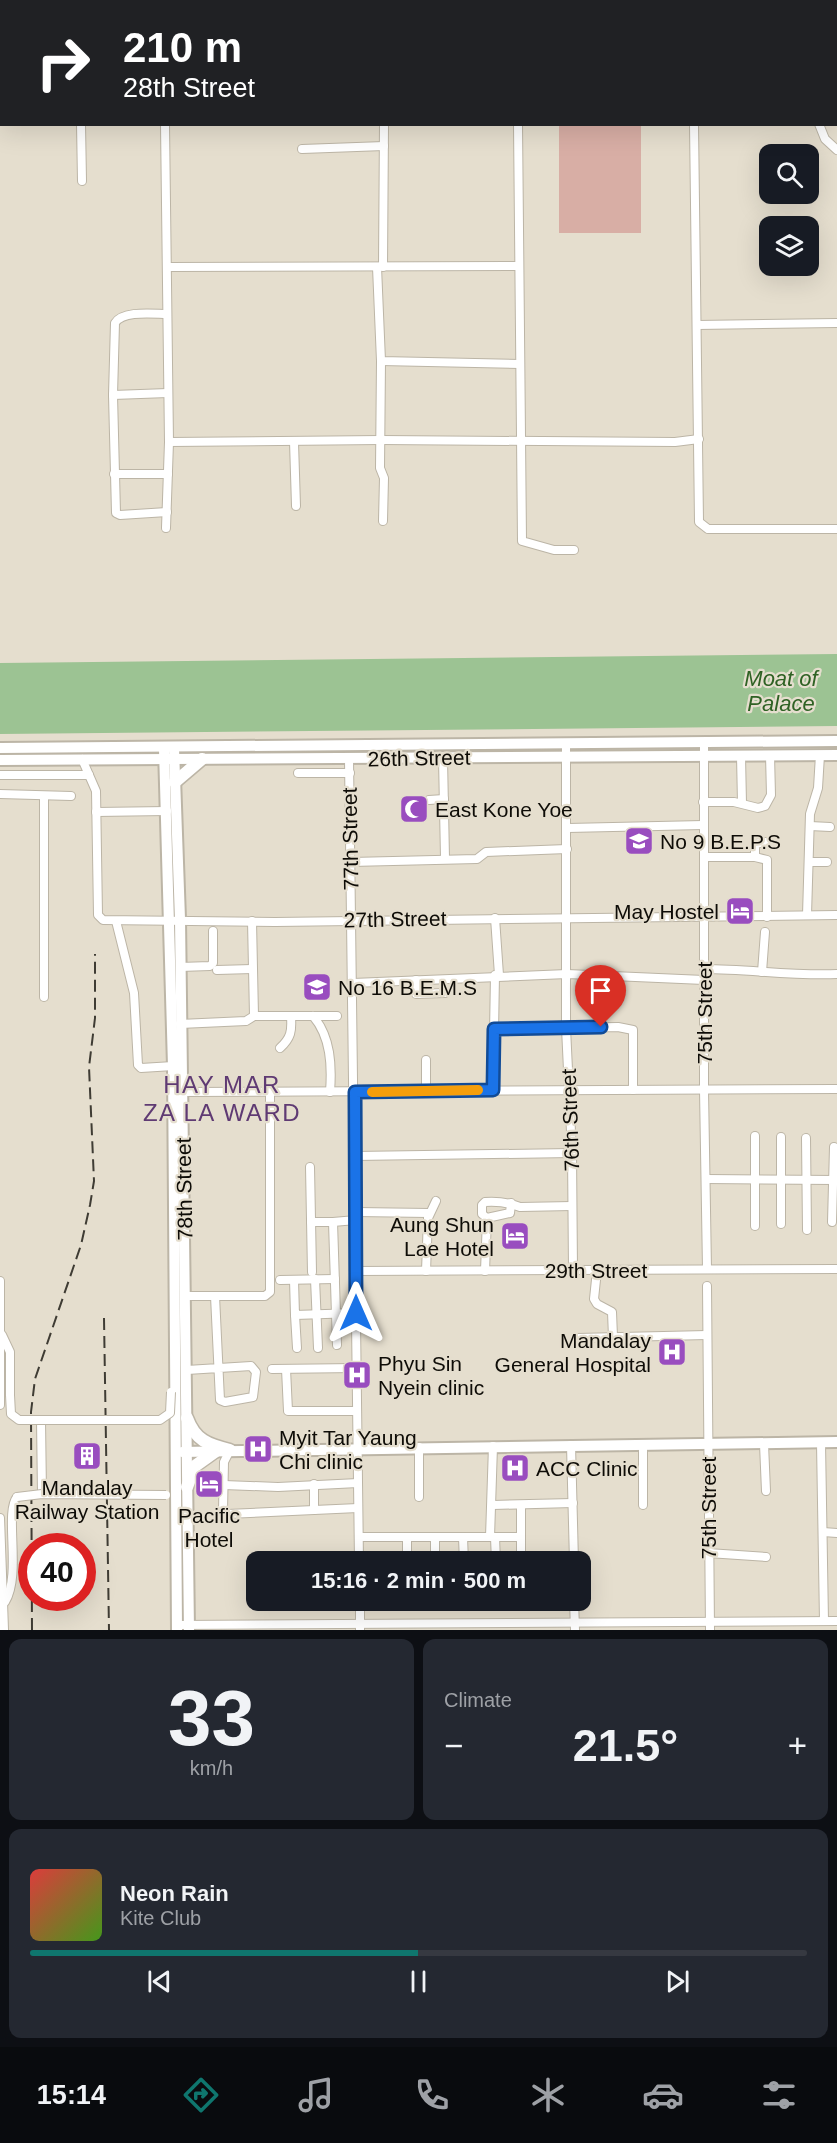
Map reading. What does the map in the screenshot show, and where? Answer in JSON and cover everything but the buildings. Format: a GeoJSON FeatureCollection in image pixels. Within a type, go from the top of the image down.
{"type":"FeatureCollection","features":[{"type":"Feature","properties":{"kind":"highway"},"geometry":{"type":"LineString","coordinates":[[175,782],[202,759]]}},
{"type":"Feature","properties":{"kind":"highway"},"geometry":{"type":"LineString","coordinates":[[187,1418],[197,1437],[211,1445],[230,1450]]}},
{"type":"Feature","properties":{"kind":"highway"},"geometry":{"type":"LineString","coordinates":[[188,1487],[197,1464],[216,1451]]}},
{"type":"Feature","properties":{"kind":"main road","name":"26th Street"},"geometry":{"type":"LineString","coordinates":[[0,760],[82,759],[170,753],[202,759],[443,758],[704,743],[837,741]]}},
{"type":"Feature","properties":{"kind":"main road","name":"26th Street"},"geometry":{"type":"LineString","coordinates":[[0,748],[170,753],[566,750],[703,756],[837,755]]}},
{"type":"Feature","properties":{"kind":"main road","name":"78th Street"},"geometry":{"type":"LineString","coordinates":[[170,753],[175,782],[173,1066],[178,1092],[185,1296],[187,1418],[181,1452],[188,1487],[189,1628]]}},
{"type":"Feature","properties":{"kind":"main road","name":"78th Street"},"geometry":{"type":"LineString","coordinates":[[170,753],[167,811],[180,967],[175,1344],[181,1452],[176,1558],[177,1627]]}},
{"type":"Feature","properties":{"kind":"main road"},"geometry":{"type":"LineString","coordinates":[[181,1452],[837,1442]]}},
{"type":"Feature","properties":{"kind":"street"},"geometry":{"type":"LineString","coordinates":[[81,126],[82,181]]}},
{"type":"Feature","properties":{"kind":"street"},"geometry":{"type":"LineString","coordinates":[[165,126],[169,442],[166,528]]}},
{"type":"Feature","properties":{"kind":"street"},"geometry":{"type":"LineString","coordinates":[[383,521],[384,478],[380,468],[380,267],[384,126]]}},
{"type":"Feature","properties":{"kind":"street"},"geometry":{"type":"LineString","coordinates":[[518,126],[520,364],[529,440],[522,542],[555,550],[574,550]]}},
{"type":"Feature","properties":{"kind":"street"},"geometry":{"type":"LineString","coordinates":[[694,126],[699,519],[705,528],[837,529]]}},
{"type":"Feature","properties":{"kind":"street"},"geometry":{"type":"LineString","coordinates":[[820,126],[825,139],[837,150]]}},
{"type":"Feature","properties":{"kind":"street"},"geometry":{"type":"LineString","coordinates":[[302,149],[384,146]]}},
{"type":"Feature","properties":{"kind":"street"},"geometry":{"type":"LineString","coordinates":[[168,267],[519,266]]}},
{"type":"Feature","properties":{"kind":"street"},"geometry":{"type":"LineString","coordinates":[[167,314],[125,315],[118,318],[115,323],[113,395],[117,515],[167,512]]}},
{"type":"Feature","properties":{"kind":"street"},"geometry":{"type":"LineString","coordinates":[[698,325],[837,323]]}},
{"type":"Feature","properties":{"kind":"street"},"geometry":{"type":"LineString","coordinates":[[381,361],[520,364]]}},
{"type":"Feature","properties":{"kind":"street"},"geometry":{"type":"LineString","coordinates":[[113,395],[168,393]]}},
{"type":"Feature","properties":{"kind":"street"},"geometry":{"type":"LineString","coordinates":[[169,442],[529,440],[675,442],[699,439]]}},
{"type":"Feature","properties":{"kind":"street"},"geometry":{"type":"LineString","coordinates":[[294,442],[296,506]]}},
{"type":"Feature","properties":{"kind":"street"},"geometry":{"type":"LineString","coordinates":[[114,474],[168,474]]}},
{"type":"Feature","properties":{"kind":"street","name":"75th Street"},"geometry":{"type":"LineString","coordinates":[[704,743],[704,1090],[707,1269]]}},
{"type":"Feature","properties":{"kind":"street","name":"76th Street"},"geometry":{"type":"LineString","coordinates":[[566,750],[568,828],[566,1028],[572,1153],[573,1270]]}},
{"type":"Feature","properties":{"kind":"street"},"geometry":{"type":"LineString","coordinates":[[703,802],[742,803],[758,808],[769,803],[770,755]]}},
{"type":"Feature","properties":{"kind":"street"},"geometry":{"type":"LineString","coordinates":[[807,915],[810,826],[818,788],[820,755]]}},
{"type":"Feature","properties":{"kind":"street"},"geometry":{"type":"LineString","coordinates":[[741,756],[742,803]]}},
{"type":"Feature","properties":{"kind":"street"},"geometry":{"type":"LineString","coordinates":[[443,758],[446,858]]}},
{"type":"Feature","properties":{"kind":"street"},"geometry":{"type":"LineString","coordinates":[[82,759],[96,787],[98,915],[103,920],[116,921],[134,993],[138,1065],[141,1068],[173,1066]]}},
{"type":"Feature","properties":{"kind":"street","name":"77th Street"},"geometry":{"type":"LineString","coordinates":[[350,759],[355,1092]]}},
{"type":"Feature","properties":{"kind":"street"},"geometry":{"type":"LineString","coordinates":[[298,773],[350,773]]}},
{"type":"Feature","properties":{"kind":"street"},"geometry":{"type":"LineString","coordinates":[[0,775],[88,775]]}},
{"type":"Feature","properties":{"kind":"street"},"geometry":{"type":"LineString","coordinates":[[0,794],[71,796]]}},
{"type":"Feature","properties":{"kind":"street"},"geometry":{"type":"LineString","coordinates":[[44,796],[44,997]]}},
{"type":"Feature","properties":{"kind":"street"},"geometry":{"type":"LineString","coordinates":[[429,800],[444,800]]}},
{"type":"Feature","properties":{"kind":"street"},"geometry":{"type":"LineString","coordinates":[[96,812],[167,811]]}},
{"type":"Feature","properties":{"kind":"street"},"geometry":{"type":"LineString","coordinates":[[568,828],[703,825]]}},
{"type":"Feature","properties":{"kind":"street"},"geometry":{"type":"LineString","coordinates":[[810,826],[830,827]]}},
{"type":"Feature","properties":{"kind":"street"},"geometry":{"type":"LineString","coordinates":[[755,857],[755,843],[765,842]]}},
{"type":"Feature","properties":{"kind":"street"},"geometry":{"type":"LineString","coordinates":[[351,862],[477,859],[486,852],[567,849]]}},
{"type":"Feature","properties":{"kind":"street"},"geometry":{"type":"LineString","coordinates":[[704,856],[755,857],[767,860],[767,916]]}},
{"type":"Feature","properties":{"kind":"street"},"geometry":{"type":"LineString","coordinates":[[809,862],[827,862]]}},
{"type":"Feature","properties":{"kind":"street","name":"27th Street"},"geometry":{"type":"LineString","coordinates":[[116,921],[566,916],[704,918],[837,915]]}},
{"type":"Feature","properties":{"kind":"street"},"geometry":{"type":"LineString","coordinates":[[493,1090],[497,975],[495,918]]}},
{"type":"Feature","properties":{"kind":"street"},"geometry":{"type":"LineString","coordinates":[[252,921],[254,1016]]}},
{"type":"Feature","properties":{"kind":"street"},"geometry":{"type":"LineString","coordinates":[[180,967],[210,966],[213,963],[213,931]]}},
{"type":"Feature","properties":{"kind":"street"},"geometry":{"type":"LineString","coordinates":[[762,972],[765,932]]}},
{"type":"Feature","properties":{"kind":"street"},"geometry":{"type":"LineString","coordinates":[[704,969],[736,968],[762,972],[837,974]]}},
{"type":"Feature","properties":{"kind":"street"},"geometry":{"type":"LineString","coordinates":[[217,970],[252,969]]}},
{"type":"Feature","properties":{"kind":"street"},"geometry":{"type":"LineString","coordinates":[[353,982],[567,974],[704,980]]}},
{"type":"Feature","properties":{"kind":"street"},"geometry":{"type":"LineString","coordinates":[[416,980],[416,994],[445,993]]}},
{"type":"Feature","properties":{"kind":"street"},"geometry":{"type":"LineString","coordinates":[[180,1023],[246,1021],[254,1016],[337,1016]]}},
{"type":"Feature","properties":{"kind":"street"},"geometry":{"type":"LineString","coordinates":[[313,1016],[324,1031],[330,1057],[330,1092]]}},
{"type":"Feature","properties":{"kind":"street"},"geometry":{"type":"LineString","coordinates":[[280,1048],[292,1032],[291,1017]]}},
{"type":"Feature","properties":{"kind":"street"},"geometry":{"type":"LineString","coordinates":[[494,1029],[618,1027],[633,1030],[633,1090]]}},
{"type":"Feature","properties":{"kind":"street"},"geometry":{"type":"LineString","coordinates":[[426,1060],[426,1091]]}},
{"type":"Feature","properties":{"kind":"street"},"geometry":{"type":"LineString","coordinates":[[178,1092],[837,1089]]}},
{"type":"Feature","properties":{"kind":"street"},"geometry":{"type":"LineString","coordinates":[[185,1296],[265,1296],[270,1292],[270,1091]]}},
{"type":"Feature","properties":{"kind":"street"},"geometry":{"type":"LineString","coordinates":[[355,1092],[359,1551]]}},
{"type":"Feature","properties":{"kind":"street"},"geometry":{"type":"LineString","coordinates":[[755,1136],[755,1226]]}},
{"type":"Feature","properties":{"kind":"street"},"geometry":{"type":"LineString","coordinates":[[781,1137],[781,1224]]}},
{"type":"Feature","properties":{"kind":"street"},"geometry":{"type":"LineString","coordinates":[[806,1138],[807,1230]]}},
{"type":"Feature","properties":{"kind":"street"},"geometry":{"type":"LineString","coordinates":[[832,1222],[835,1180],[834,1147]]}},
{"type":"Feature","properties":{"kind":"street"},"geometry":{"type":"LineString","coordinates":[[355,1156],[572,1153]]}},
{"type":"Feature","properties":{"kind":"street"},"geometry":{"type":"LineString","coordinates":[[310,1167],[318,1348]]}},
{"type":"Feature","properties":{"kind":"street"},"geometry":{"type":"LineString","coordinates":[[706,1179],[835,1180]]}},
{"type":"Feature","properties":{"kind":"street"},"geometry":{"type":"LineString","coordinates":[[426,1271],[429,1213],[436,1201]]}},
{"type":"Feature","properties":{"kind":"street"},"geometry":{"type":"LineString","coordinates":[[487,1218],[482,1214],[483,1202],[511,1203],[520,1207],[572,1206]]}},
{"type":"Feature","properties":{"kind":"street"},"geometry":{"type":"LineString","coordinates":[[487,1218],[510,1213],[511,1203]]}},
{"type":"Feature","properties":{"kind":"street"},"geometry":{"type":"LineString","coordinates":[[311,1222],[333,1222],[356,1216],[429,1213]]}},
{"type":"Feature","properties":{"kind":"street"},"geometry":{"type":"LineString","coordinates":[[485,1271],[487,1218]]}},
{"type":"Feature","properties":{"kind":"street"},"geometry":{"type":"LineString","coordinates":[[333,1222],[337,1345]]}},
{"type":"Feature","properties":{"kind":"street","name":"29th Street"},"geometry":{"type":"LineString","coordinates":[[356,1271],[837,1269]]}},
{"type":"Feature","properties":{"kind":"street"},"geometry":{"type":"LineString","coordinates":[[597,1270],[594,1299],[597,1304],[612,1311],[613,1337]]}},
{"type":"Feature","properties":{"kind":"street"},"geometry":{"type":"LineString","coordinates":[[280,1280],[294,1280],[314,1275],[335,1279]]}},
{"type":"Feature","properties":{"kind":"street"},"geometry":{"type":"LineString","coordinates":[[294,1280],[297,1348]]}},
{"type":"Feature","properties":{"kind":"street"},"geometry":{"type":"LineString","coordinates":[[0,1281],[0,1406]]}},
{"type":"Feature","properties":{"kind":"street","name":"75th Street"},"geometry":{"type":"LineString","coordinates":[[707,1286],[708,1553],[704,1563],[710,1630]]}},
{"type":"Feature","properties":{"kind":"street"},"geometry":{"type":"LineString","coordinates":[[187,1370],[218,1368],[254,1368],[253,1397],[222,1401],[218,1368],[215,1296]]}},
{"type":"Feature","properties":{"kind":"street"},"geometry":{"type":"LineString","coordinates":[[295,1315],[356,1313]]}},
{"type":"Feature","properties":{"kind":"street"},"geometry":{"type":"LineString","coordinates":[[0,1331],[10,1352],[10,1411],[13,1417],[19,1420],[164,1419],[170,1413],[175,1344]]}},
{"type":"Feature","properties":{"kind":"street"},"geometry":{"type":"LineString","coordinates":[[577,1338],[707,1335]]}},
{"type":"Feature","properties":{"kind":"street"},"geometry":{"type":"LineString","coordinates":[[272,1369],[357,1368]]}},
{"type":"Feature","properties":{"kind":"street"},"geometry":{"type":"LineString","coordinates":[[286,1369],[288,1411],[357,1411]]}},
{"type":"Feature","properties":{"kind":"street"},"geometry":{"type":"LineString","coordinates":[[41,1419],[42,1494]]}},
{"type":"Feature","properties":{"kind":"street"},"geometry":{"type":"LineString","coordinates":[[821,1443],[824,1621]]}},
{"type":"Feature","properties":{"kind":"street"},"geometry":{"type":"LineString","coordinates":[[764,1444],[766,1491]]}},
{"type":"Feature","properties":{"kind":"street"},"geometry":{"type":"LineString","coordinates":[[571,1445],[573,1551]]}},
{"type":"Feature","properties":{"kind":"street"},"geometry":{"type":"LineString","coordinates":[[643,1445],[643,1504]]}},
{"type":"Feature","properties":{"kind":"street"},"geometry":{"type":"LineString","coordinates":[[493,1446],[495,1551]]}},
{"type":"Feature","properties":{"kind":"street"},"geometry":{"type":"LineString","coordinates":[[418,1447],[419,1497]]}},
{"type":"Feature","properties":{"kind":"street"},"geometry":{"type":"LineString","coordinates":[[230,1450],[224,1462],[223,1511],[227,1514],[358,1508]]}},
{"type":"Feature","properties":{"kind":"street"},"geometry":{"type":"LineString","coordinates":[[224,1485],[278,1487],[358,1483]]}},
{"type":"Feature","properties":{"kind":"street"},"geometry":{"type":"LineString","coordinates":[[314,1484],[314,1510]]}},
{"type":"Feature","properties":{"kind":"street"},"geometry":{"type":"LineString","coordinates":[[5,1602],[13,1573],[13,1503],[20,1496],[162,1493],[171,1500],[176,1558]]}},
{"type":"Feature","properties":{"kind":"street"},"geometry":{"type":"LineString","coordinates":[[493,1505],[573,1503]]}},
{"type":"Feature","properties":{"kind":"street"},"geometry":{"type":"LineString","coordinates":[[521,1505],[521,1551]]}},
{"type":"Feature","properties":{"kind":"street"},"geometry":{"type":"LineString","coordinates":[[0,1518],[5,1602],[2,1628]]}},
{"type":"Feature","properties":{"kind":"street"},"geometry":{"type":"LineString","coordinates":[[823,1532],[837,1533]]}},
{"type":"Feature","properties":{"kind":"street"},"geometry":{"type":"LineString","coordinates":[[359,1537],[521,1537]]}},
{"type":"Feature","properties":{"kind":"street"},"geometry":{"type":"LineString","coordinates":[[407,1537],[407,1551]]}},
{"type":"Feature","properties":{"kind":"street"},"geometry":{"type":"LineString","coordinates":[[435,1537],[435,1551]]}},
{"type":"Feature","properties":{"kind":"street"},"geometry":{"type":"LineString","coordinates":[[463,1537],[464,1551]]}},
{"type":"Feature","properties":{"kind":"street"},"geometry":{"type":"LineString","coordinates":[[708,1553],[766,1557]]}},
{"type":"Feature","properties":{"kind":"street"},"geometry":{"type":"LineString","coordinates":[[360,1611],[360,1627]]}},
{"type":"Feature","properties":{"kind":"street"},"geometry":{"type":"LineString","coordinates":[[575,1611],[575,1630]]}},
{"type":"Feature","properties":{"kind":"street"},"geometry":{"type":"LineString","coordinates":[[177,1627],[444,1627],[575,1620],[641,1626],[710,1621],[837,1621]]}},
{"type":"Feature","properties":{"kind":"shaded area"},"geometry":{"type":"Polygon","coordinates":[[[559,126],[641,126],[641,233],[559,233],[559,126]]]}},
{"type":"Feature","properties":{"kind":"water","name":"Moat of Palace"},"geometry":{"type":"Polygon","coordinates":[[[837,654],[837,726],[0,734],[0,663],[837,654]]]}},
{"type":"Feature","properties":{"kind":"railway"},"geometry":{"type":"LineString","coordinates":[[32,1630],[31,1412],[35,1379],[81,1245],[94,1181],[89,1067],[95,1018],[95,954]]}},
{"type":"Feature","properties":{"kind":"railway"},"geometry":{"type":"LineString","coordinates":[[104,1318],[109,1630]]}},
{"type":"Feature","properties":{"kind":"slow traffic"},"geometry":{"type":"LineString","coordinates":[[372,1092],[478,1090]]}},
{"type":"Feature","properties":{"kind":"place","name":"East Kone Yoe"},"geometry":{"type":"Point","coordinates":[414,809]}},
{"type":"Feature","properties":{"kind":"place","name":"No 9 B.E.P.S"},"geometry":{"type":"Point","coordinates":[639,841]}},
{"type":"Feature","properties":{"kind":"place","name":"May Hostel"},"geometry":{"type":"Point","coordinates":[740,911]}},
{"type":"Feature","properties":{"kind":"place","name":"No 16 B.E.M.S"},"geometry":{"type":"Point","coordinates":[317,987]}},
{"type":"Feature","properties":{"kind":"place","name":"Aung Shun Lae Hotel"},"geometry":{"type":"Point","coordinates":[515,1236]}},
{"type":"Feature","properties":{"kind":"place","name":"Mandalay General Hospital"},"geometry":{"type":"Point","coordinates":[672,1352]}},
{"type":"Feature","properties":{"kind":"place","name":"Phyu Sin Nyein clinic"},"geometry":{"type":"Point","coordinates":[357,1375]}},
{"type":"Feature","properties":{"kind":"place","name":"Myit Tar Yaung Chi clinic"},"geometry":{"type":"Point","coordinates":[258,1449]}},
{"type":"Feature","properties":{"kind":"place","name":"Mandalay Railway Station"},"geometry":{"type":"Point","coordinates":[87,1456]}},
{"type":"Feature","properties":{"kind":"place","name":"ACC Clinic"},"geometry":{"type":"Point","coordinates":[515,1468]}},
{"type":"Feature","properties":{"kind":"place","name":"Pacific Hotel"},"geometry":{"type":"Point","coordinates":[209,1484]}},
{"type":"Feature","properties":{"kind":"district","name":"HAY MAR ZA LA WARD"},"geometry":{"type":"Point","coordinates":[222,1098]}},
{"type":"Feature","properties":{"kind":"route"},"geometry":{"type":"LineString","coordinates":[[356,1313],[355,1092],[493,1090],[494,1029],[601,1027]]}}]}
